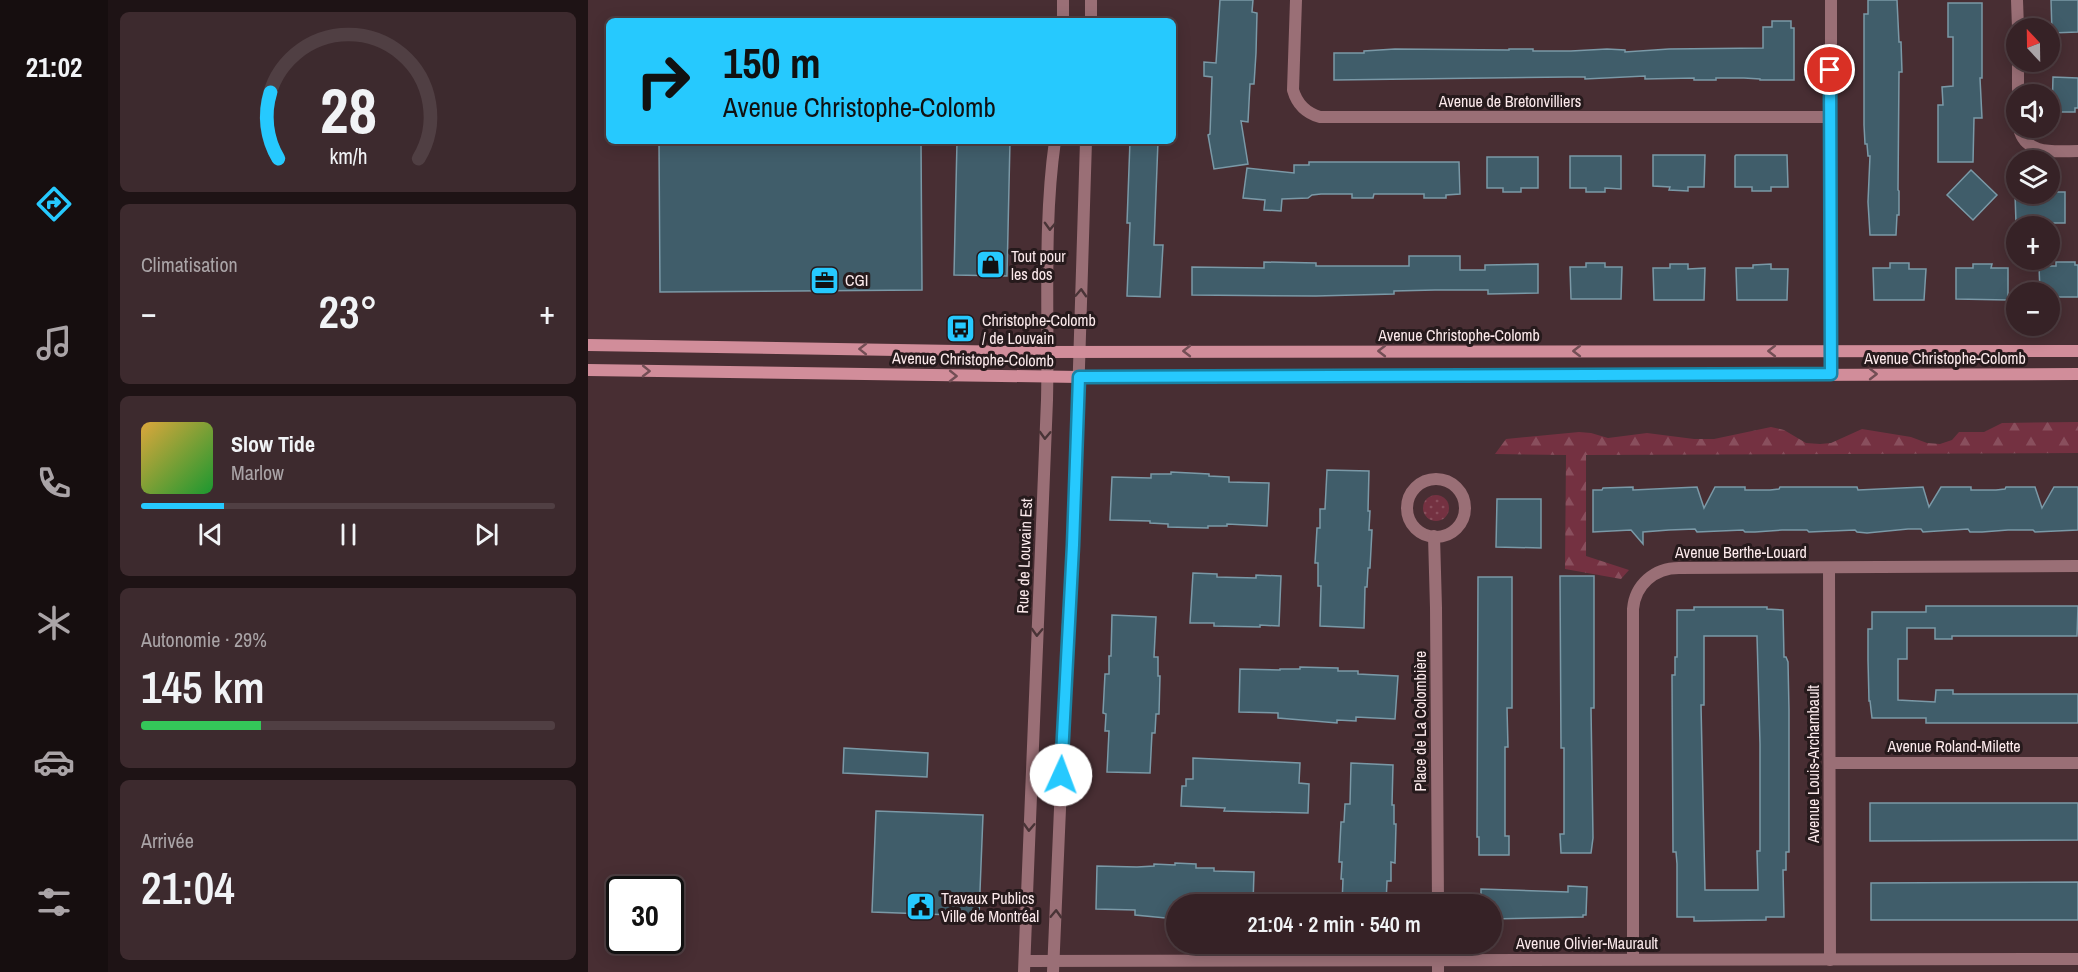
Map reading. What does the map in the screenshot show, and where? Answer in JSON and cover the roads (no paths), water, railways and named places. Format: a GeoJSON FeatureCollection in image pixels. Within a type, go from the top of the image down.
{"type":"FeatureCollection","features":[{"type":"Feature","properties":{"kind":"main road","name":"Avenue Christophe-Colomb"},"geometry":{"type":"LineString","coordinates":[[588,345],[1047,352],[2078,351]]}},
{"type":"Feature","properties":{"kind":"main road","name":"Avenue Christophe-Colomb"},"geometry":{"type":"LineString","coordinates":[[588,370],[1047,377],[2078,374]]}},
{"type":"Feature","properties":{"kind":"street"},"geometry":{"type":"LineString","coordinates":[[1063,0],[1063,18]]}},
{"type":"Feature","properties":{"kind":"street"},"geometry":{"type":"LineString","coordinates":[[1090,18],[1091,0]]}},
{"type":"Feature","properties":{"kind":"street","name":"Avenue de Bretonvilliers"},"geometry":{"type":"LineString","coordinates":[[1296,0],[1293,90],[1297,101],[1305,110],[1320,117],[1830,117]]}},
{"type":"Feature","properties":{"kind":"street"},"geometry":{"type":"LineString","coordinates":[[1831,0],[1831,374]]}},
{"type":"Feature","properties":{"kind":"street"},"geometry":{"type":"LineString","coordinates":[[2017,0],[2018,18]]}},
{"type":"Feature","properties":{"kind":"street"},"geometry":{"type":"LineString","coordinates":[[2023,138],[2035,149],[2078,151]]}},
{"type":"Feature","properties":{"kind":"street","name":"Rue de Louvain Est"},"geometry":{"type":"LineString","coordinates":[[1025,966],[1047,377],[1052,167],[1055,144]]}},
{"type":"Feature","properties":{"kind":"street"},"geometry":{"type":"LineString","coordinates":[[1054,966],[1066,666],[1074,539],[1086,144]]}},
{"type":"Feature","properties":{"kind":"street"},"geometry":{"type":"LineString","coordinates":[[1438,479],[1448,481],[1456,487],[1462,495],[1465,509],[1457,528],[1444,535],[1434,536],[1420,532],[1413,525],[1408,516],[1407,506],[1409,496],[1415,488],[1428,480],[1438,479]]}},
{"type":"Feature","properties":{"kind":"street","name":"Place de La Colombière"},"geometry":{"type":"LineString","coordinates":[[1434,536],[1438,894]]}},
{"type":"Feature","properties":{"kind":"street","name":"Avenue Berthe-Louard"},"geometry":{"type":"LineString","coordinates":[[1633,959],[1633,609],[1638,592],[1652,576],[1671,568],[2078,566]]}},
{"type":"Feature","properties":{"kind":"street","name":"Avenue Louis-Archambault"},"geometry":{"type":"LineString","coordinates":[[1829,568],[1830,960]]}},
{"type":"Feature","properties":{"kind":"street","name":"Avenue Roland-Milette"},"geometry":{"type":"LineString","coordinates":[[1830,763],[2078,763]]}},
{"type":"Feature","properties":{"kind":"street","name":"Avenue Olivier-Maurault"},"geometry":{"type":"LineString","coordinates":[[1025,966],[1438,966],[1633,959],[2078,959]]}},
{"type":"Feature","properties":{"kind":"place","name":"Tout pour les dos"},"geometry":{"type":"Point","coordinates":[990,265]}},
{"type":"Feature","properties":{"kind":"place","name":"CGI"},"geometry":{"type":"Point","coordinates":[824,280]}},
{"type":"Feature","properties":{"kind":"place","name":"Christophe-Colomb / de Louvain"},"geometry":{"type":"Point","coordinates":[961,329]}},
{"type":"Feature","properties":{"kind":"place","name":"Travaux Publics Ville de Montréal"},"geometry":{"type":"Point","coordinates":[920,907]}}]}
